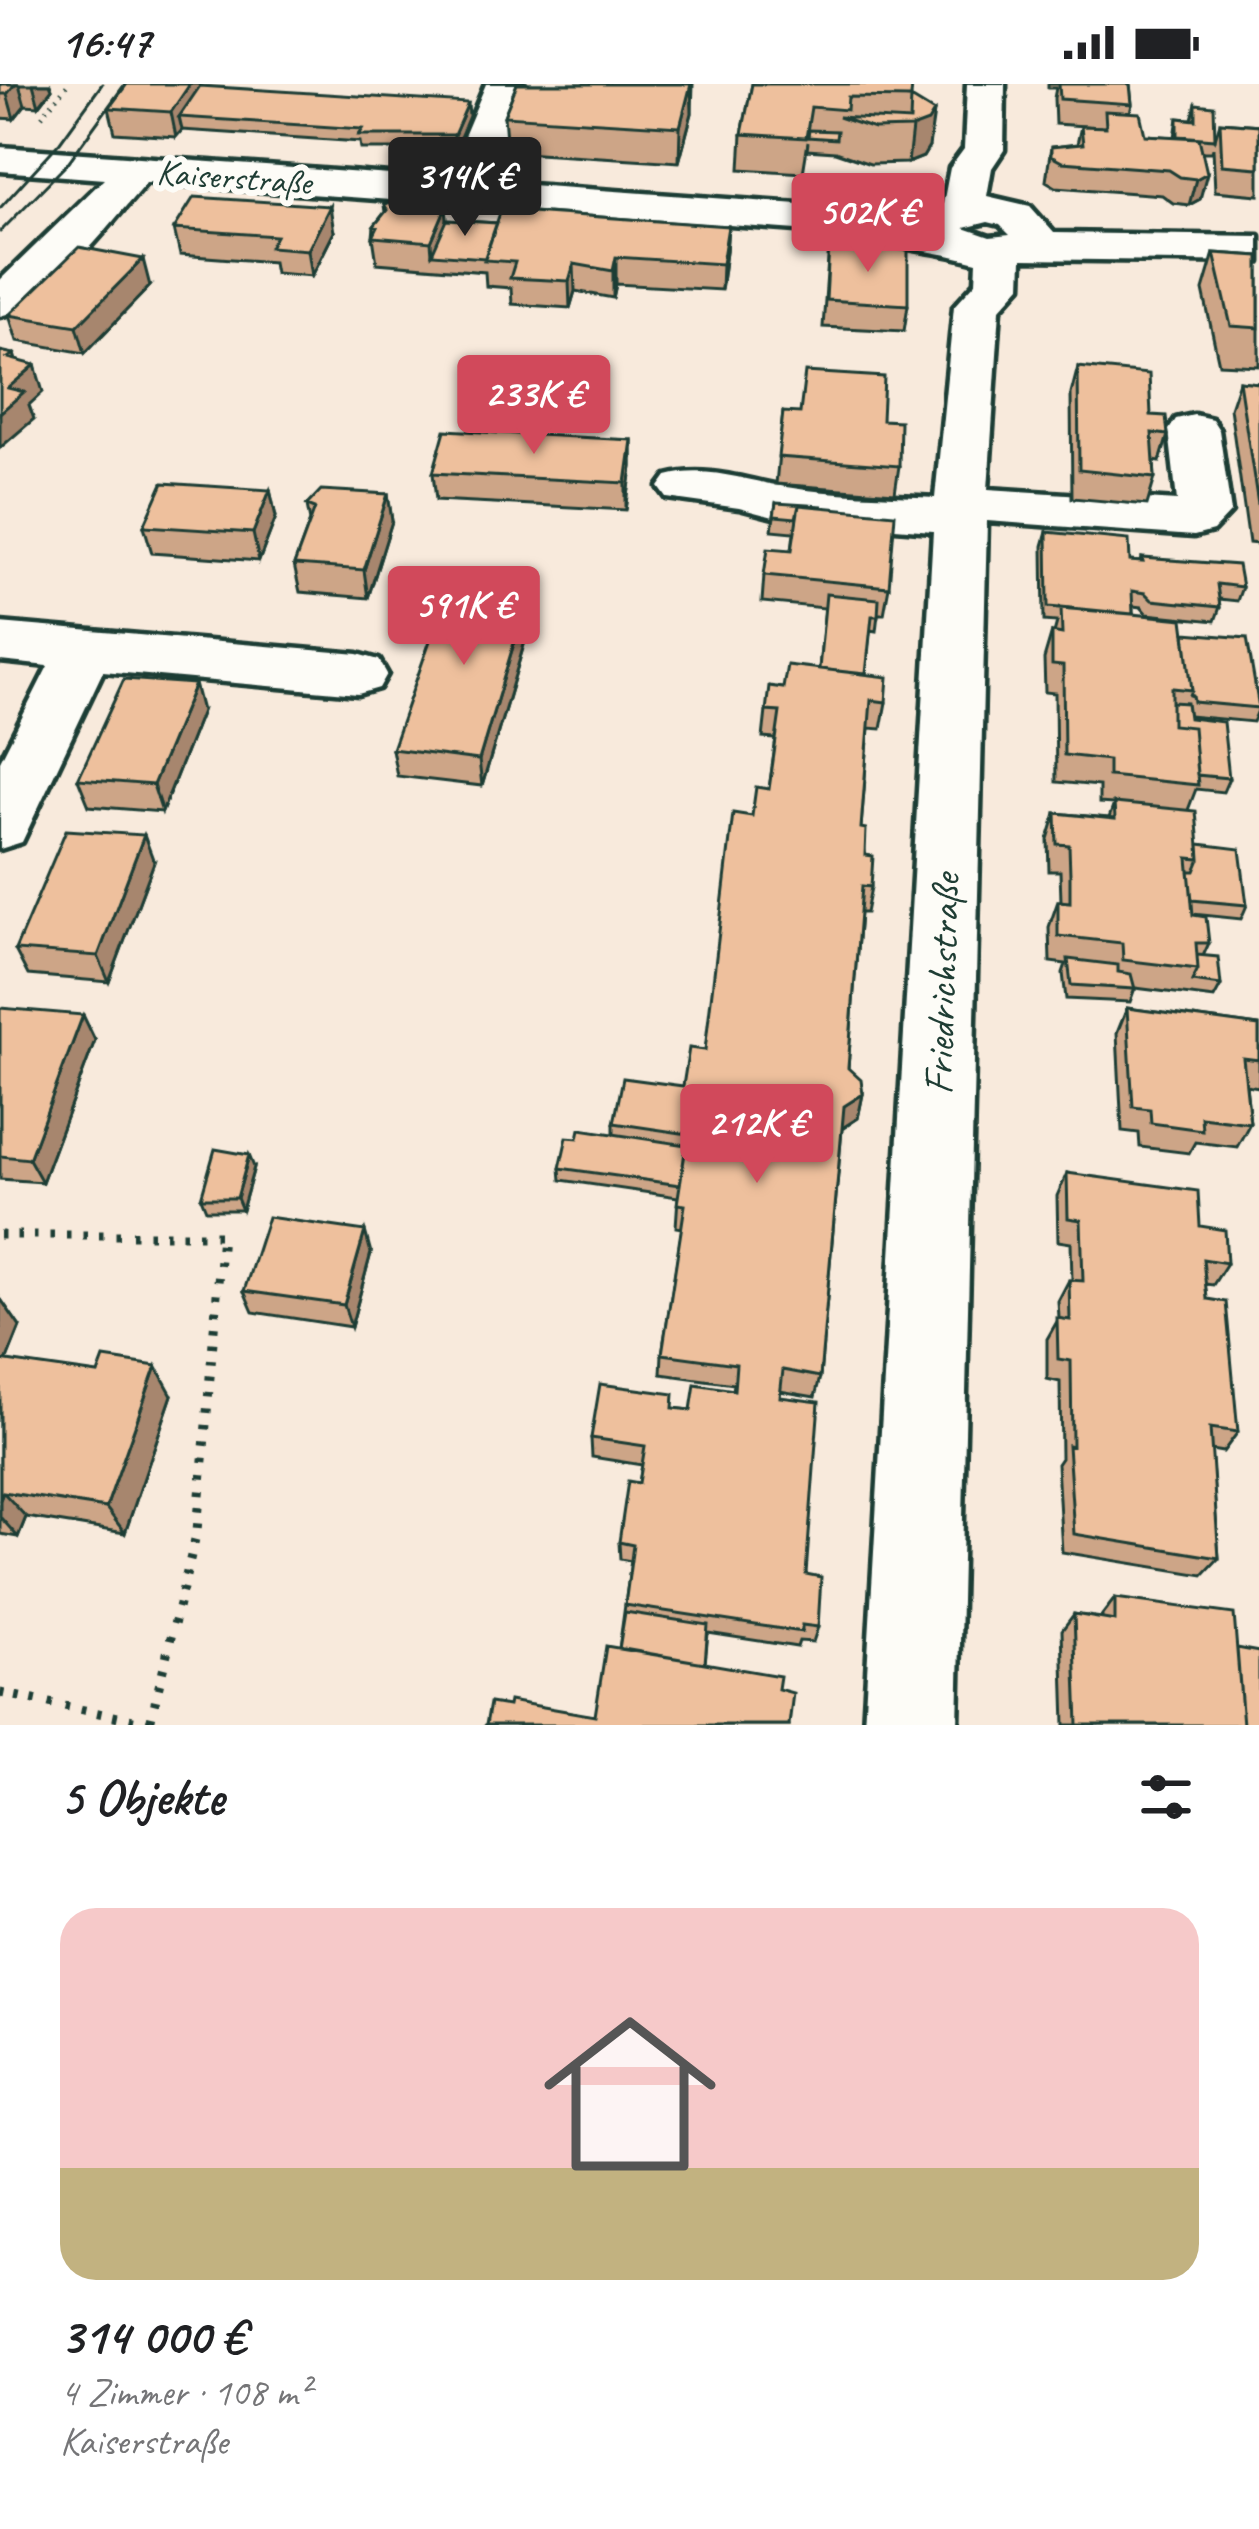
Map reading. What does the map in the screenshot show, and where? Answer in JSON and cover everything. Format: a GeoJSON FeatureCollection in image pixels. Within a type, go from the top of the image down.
{"type":"FeatureCollection","features":[{"type":"Feature","properties":{"kind":"street"},"geometry":{"type":"LineString","coordinates":[[462,192],[505,84]]}},
{"type":"Feature","properties":{"kind":"street"},"geometry":{"type":"LineString","coordinates":[[986,84],[984,150],[998,170],[990,229]]}},
{"type":"Feature","properties":{"kind":"street","name":"Kaiserstraße"},"geometry":{"type":"LineString","coordinates":[[0,159],[827,219],[874,232],[990,229],[1242,248]]}},
{"type":"Feature","properties":{"kind":"street"},"geometry":{"type":"LineString","coordinates":[[0,302],[35,276],[135,171]]}},
{"type":"Feature","properties":{"kind":"street","name":"Friedrichstraße"},"geometry":{"type":"LineString","coordinates":[[911,1725],[961,510],[977,306],[998,286],[990,229]]}},
{"type":"Feature","properties":{"kind":"street"},"geometry":{"type":"LineString","coordinates":[[685,487],[743,492],[781,503],[1194,519],[1205,512],[1194,430]]}},
{"type":"Feature","properties":{"kind":"street"},"geometry":{"type":"LineString","coordinates":[[0,642],[358,674]]}},
{"type":"Feature","properties":{"kind":"street"},"geometry":{"type":"LineString","coordinates":[[0,825],[84,650]]}},
{"type":"Feature","properties":{"kind":"path"},"geometry":{"type":"LineString","coordinates":[[37,122],[68,84]]}},
{"type":"Feature","properties":{"kind":"path"},"geometry":{"type":"LineString","coordinates":[[0,1235],[223,1235],[197,1531],[154,1724],[0,1693]]}},
{"type":"Feature","properties":{"kind":"building"},"geometry":{"type":"Polygon","coordinates":[[[0,84],[15,84],[7,94],[0,94],[0,84]]]}},
{"type":"Feature","properties":{"kind":"building"},"geometry":{"type":"Polygon","coordinates":[[[127,84],[190,84],[171,112],[109,108],[127,84]]]}},
{"type":"Feature","properties":{"kind":"building"},"geometry":{"type":"Polygon","coordinates":[[[517,84],[691,84],[680,127],[504,116],[517,84]]]}},
{"type":"Feature","properties":{"kind":"building"},"geometry":{"type":"Polygon","coordinates":[[[752,84],[912,84],[911,98],[848,97],[847,110],[811,107],[806,138],[742,134],[752,84]]]}},
{"type":"Feature","properties":{"kind":"building"},"geometry":{"type":"Polygon","coordinates":[[[1059,84],[1130,84],[1132,104],[1060,99],[1059,84]]]}},
{"type":"Feature","properties":{"kind":"building"},"geometry":{"type":"Polygon","coordinates":[[[200,86],[468,103],[454,135],[359,135],[363,129],[179,117],[200,86]]]}},
{"type":"Feature","properties":{"kind":"building"},"geometry":{"type":"Polygon","coordinates":[[[911,98],[934,112],[928,122],[912,128],[874,129],[838,117],[910,121],[911,98]]]}},
{"type":"Feature","properties":{"kind":"building"},"geometry":{"type":"Polygon","coordinates":[[[1196,104],[1214,106],[1215,139],[1178,136],[1178,118],[1196,120],[1196,104]]]}},
{"type":"Feature","properties":{"kind":"building"},"geometry":{"type":"Polygon","coordinates":[[[1105,111],[1140,113],[1145,135],[1199,138],[1207,173],[1196,179],[1169,170],[1062,162],[1051,156],[1051,147],[1083,144],[1081,126],[1106,127],[1105,111]]]}},
{"type":"Feature","properties":{"kind":"building"},"geometry":{"type":"Polygon","coordinates":[[[1220,122],[1259,125],[1259,168],[1222,165],[1220,122]]]}},
{"type":"Feature","properties":{"kind":"building"},"geometry":{"type":"Polygon","coordinates":[[[809,130],[837,131],[836,139],[808,137],[809,130]]]}},
{"type":"Feature","properties":{"kind":"building"},"geometry":{"type":"Polygon","coordinates":[[[194,197],[330,206],[308,250],[270,247],[276,236],[174,229],[194,197]]]}},
{"type":"Feature","properties":{"kind":"building"},"geometry":{"type":"Polygon","coordinates":[[[396,201],[446,207],[431,242],[373,237],[378,227],[374,226],[387,210],[384,205],[396,201]]]}},
{"type":"Feature","properties":{"kind":"building"},"geometry":{"type":"Polygon","coordinates":[[[501,210],[728,226],[722,264],[616,257],[613,271],[574,264],[569,281],[510,278],[515,262],[484,260],[501,210]]]}},
{"type":"Feature","properties":{"kind":"building"},"geometry":{"type":"Polygon","coordinates":[[[447,220],[497,223],[485,258],[432,254],[447,220]]]}},
{"type":"Feature","properties":{"kind":"building"},"geometry":{"type":"Polygon","coordinates":[[[829,246],[908,250],[908,305],[826,300],[829,246]]]}},
{"type":"Feature","properties":{"kind":"building"},"geometry":{"type":"Polygon","coordinates":[[[79,247],[143,259],[77,326],[9,315],[79,247]]]}},
{"type":"Feature","properties":{"kind":"building"},"geometry":{"type":"Polygon","coordinates":[[[1214,253],[1259,256],[1259,328],[1231,326],[1214,253]]]}},
{"type":"Feature","properties":{"kind":"building"},"geometry":{"type":"Polygon","coordinates":[[[0,351],[35,365],[8,388],[24,392],[0,413],[0,351]]]}},
{"type":"Feature","properties":{"kind":"building"},"geometry":{"type":"Polygon","coordinates":[[[1078,367],[1149,374],[1151,415],[1166,416],[1168,435],[1152,433],[1155,478],[1079,470],[1078,367]]]}},
{"type":"Feature","properties":{"kind":"building"},"geometry":{"type":"Polygon","coordinates":[[[805,372],[884,377],[882,420],[900,421],[899,466],[778,457],[783,412],[800,413],[805,372]]]}},
{"type":"Feature","properties":{"kind":"building"},"geometry":{"type":"Polygon","coordinates":[[[1239,381],[1259,383],[1259,511],[1239,381]]]}},
{"type":"Feature","properties":{"kind":"building"},"geometry":{"type":"Polygon","coordinates":[[[445,430],[632,440],[626,483],[433,473],[445,430]]]}},
{"type":"Feature","properties":{"kind":"building"},"geometry":{"type":"Polygon","coordinates":[[[163,483],[270,490],[253,533],[144,526],[163,483]]]}},
{"type":"Feature","properties":{"kind":"building"},"geometry":{"type":"Polygon","coordinates":[[[321,490],[388,494],[364,570],[294,565],[315,508],[307,505],[321,490]]]}},
{"type":"Feature","properties":{"kind":"building"},"geometry":{"type":"Polygon","coordinates":[[[776,503],[823,506],[799,505],[796,518],[774,516],[776,503]]]}},
{"type":"Feature","properties":{"kind":"building"},"geometry":{"type":"Polygon","coordinates":[[[799,505],[895,514],[889,587],[764,575],[768,548],[792,550],[799,505]]]}},
{"type":"Feature","properties":{"kind":"building"},"geometry":{"type":"Polygon","coordinates":[[[1047,532],[1129,540],[1130,561],[1238,565],[1242,587],[1217,584],[1220,607],[1152,600],[1132,591],[1133,614],[1048,607],[1047,532]]]}},
{"type":"Feature","properties":{"kind":"building"},"geometry":{"type":"Polygon","coordinates":[[[453,575],[532,583],[479,760],[392,749],[453,575]]]}},
{"type":"Feature","properties":{"kind":"building"},"geometry":{"type":"Polygon","coordinates":[[[826,594],[879,599],[878,616],[872,616],[866,674],[819,669],[826,594]]]}},
{"type":"Feature","properties":{"kind":"building"},"geometry":{"type":"Polygon","coordinates":[[[1061,607],[1183,619],[1192,690],[1172,688],[1172,725],[1193,727],[1198,785],[1108,776],[1108,760],[1064,755],[1063,666],[1052,665],[1052,632],[1062,634],[1061,607]]]}},
{"type":"Feature","properties":{"kind":"building"},"geometry":{"type":"Polygon","coordinates":[[[1185,633],[1247,638],[1259,708],[1194,702],[1185,633]]]}},
{"type":"Feature","properties":{"kind":"building"},"geometry":{"type":"Polygon","coordinates":[[[787,665],[888,677],[886,702],[871,700],[861,828],[866,829],[865,855],[873,856],[871,887],[862,886],[848,1068],[861,1080],[863,1094],[844,1106],[820,1377],[783,1370],[780,1397],[819,1402],[806,1574],[821,1577],[818,1627],[802,1625],[802,1632],[625,1605],[633,1545],[619,1542],[628,1481],[639,1483],[645,1446],[591,1438],[600,1384],[674,1394],[673,1408],[691,1410],[695,1384],[734,1390],[736,1364],[662,1354],[685,1205],[677,1204],[688,1134],[614,1123],[623,1078],[683,1086],[689,1048],[705,1050],[733,813],[752,816],[756,787],[769,789],[780,712],[766,711],[769,686],[783,688],[787,665]]]}},
{"type":"Feature","properties":{"kind":"building"},"geometry":{"type":"Polygon","coordinates":[[[124,679],[195,684],[153,785],[78,779],[124,679]]]}},
{"type":"Feature","properties":{"kind":"building"},"geometry":{"type":"Polygon","coordinates":[[[1172,702],[1187,703],[1189,718],[1223,722],[1229,778],[1197,775],[1193,727],[1172,725],[1172,702]]]}},
{"type":"Feature","properties":{"kind":"building"},"geometry":{"type":"Polygon","coordinates":[[[1114,803],[1196,811],[1200,859],[1188,858],[1193,915],[1206,917],[1209,943],[1196,943],[1198,969],[1123,960],[1122,943],[1058,936],[1058,901],[1070,902],[1070,875],[1069,845],[1057,844],[1056,813],[1115,819],[1114,803]]]}},
{"type":"Feature","properties":{"kind":"building"},"geometry":{"type":"Polygon","coordinates":[[[66,830],[144,835],[98,956],[15,950],[66,830]]]}},
{"type":"Feature","properties":{"kind":"building"},"geometry":{"type":"Polygon","coordinates":[[[1199,844],[1240,849],[1247,905],[1192,900],[1189,871],[1195,871],[1200,859],[1199,844]]]}},
{"type":"Feature","properties":{"kind":"building"},"geometry":{"type":"Polygon","coordinates":[[[1197,955],[1218,957],[1221,985],[1192,981],[1198,969],[1197,955]]]}},
{"type":"Feature","properties":{"kind":"building"},"geometry":{"type":"Polygon","coordinates":[[[1068,959],[1118,965],[1118,972],[1131,974],[1135,989],[1071,985],[1068,959]]]}},
{"type":"Feature","properties":{"kind":"building"},"geometry":{"type":"Polygon","coordinates":[[[0,1008],[83,1015],[29,1159],[0,1156],[0,1008]]]}},
{"type":"Feature","properties":{"kind":"building"},"geometry":{"type":"Polygon","coordinates":[[[1127,1008],[1259,1026],[1259,1060],[1243,1058],[1250,1123],[1201,1117],[1202,1130],[1151,1123],[1150,1109],[1133,1107],[1127,1008]]]}},
{"type":"Feature","properties":{"kind":"building"},"geometry":{"type":"Polygon","coordinates":[[[580,1129],[686,1145],[680,1185],[560,1168],[567,1137],[578,1138],[580,1129]]]}},
{"type":"Feature","properties":{"kind":"building"},"geometry":{"type":"Polygon","coordinates":[[[215,1149],[249,1155],[237,1198],[201,1198],[215,1149]]]}},
{"type":"Feature","properties":{"kind":"building"},"geometry":{"type":"Polygon","coordinates":[[[1067,1173],[1198,1191],[1200,1226],[1225,1230],[1227,1263],[1203,1259],[1207,1299],[1226,1302],[1238,1432],[1210,1428],[1219,1558],[1074,1534],[1068,1445],[1072,1446],[1071,1361],[1058,1359],[1057,1318],[1070,1320],[1069,1280],[1083,1281],[1081,1220],[1068,1218],[1067,1173]]]}},
{"type":"Feature","properties":{"kind":"building"},"geometry":{"type":"Polygon","coordinates":[[[268,1217],[365,1231],[344,1305],[244,1291],[268,1217]]]}},
{"type":"Feature","properties":{"kind":"building"},"geometry":{"type":"Polygon","coordinates":[[[104,1358],[156,1366],[106,1508],[3,1492],[0,1500],[0,1360],[98,1374],[104,1358]]]}},
{"type":"Feature","properties":{"kind":"building"},"geometry":{"type":"Polygon","coordinates":[[[1115,1598],[1234,1614],[1243,1725],[1078,1725],[1074,1614],[1115,1621],[1115,1598]]]}},
{"type":"Feature","properties":{"kind":"building"},"geometry":{"type":"Polygon","coordinates":[[[625,1612],[708,1625],[705,1663],[619,1649],[625,1612]]]}},
{"type":"Feature","properties":{"kind":"building"},"geometry":{"type":"Polygon","coordinates":[[[606,1646],[780,1676],[778,1689],[793,1693],[789,1725],[486,1725],[490,1703],[508,1706],[509,1701],[595,1716],[606,1646]]]}},
{"type":"Feature","properties":{"kind":"building"},"geometry":{"type":"Polygon","coordinates":[[[1237,1648],[1259,1652],[1259,1725],[1243,1725],[1237,1648]]]}},
{"type":"Feature","properties":{"kind":"tram line"},"geometry":{"type":"LineString","coordinates":[[0,208],[60,142],[102,84]]}},
{"type":"Feature","properties":{"kind":"tram line"},"geometry":{"type":"LineString","coordinates":[[0,232],[67,164],[125,84]]}}]}
